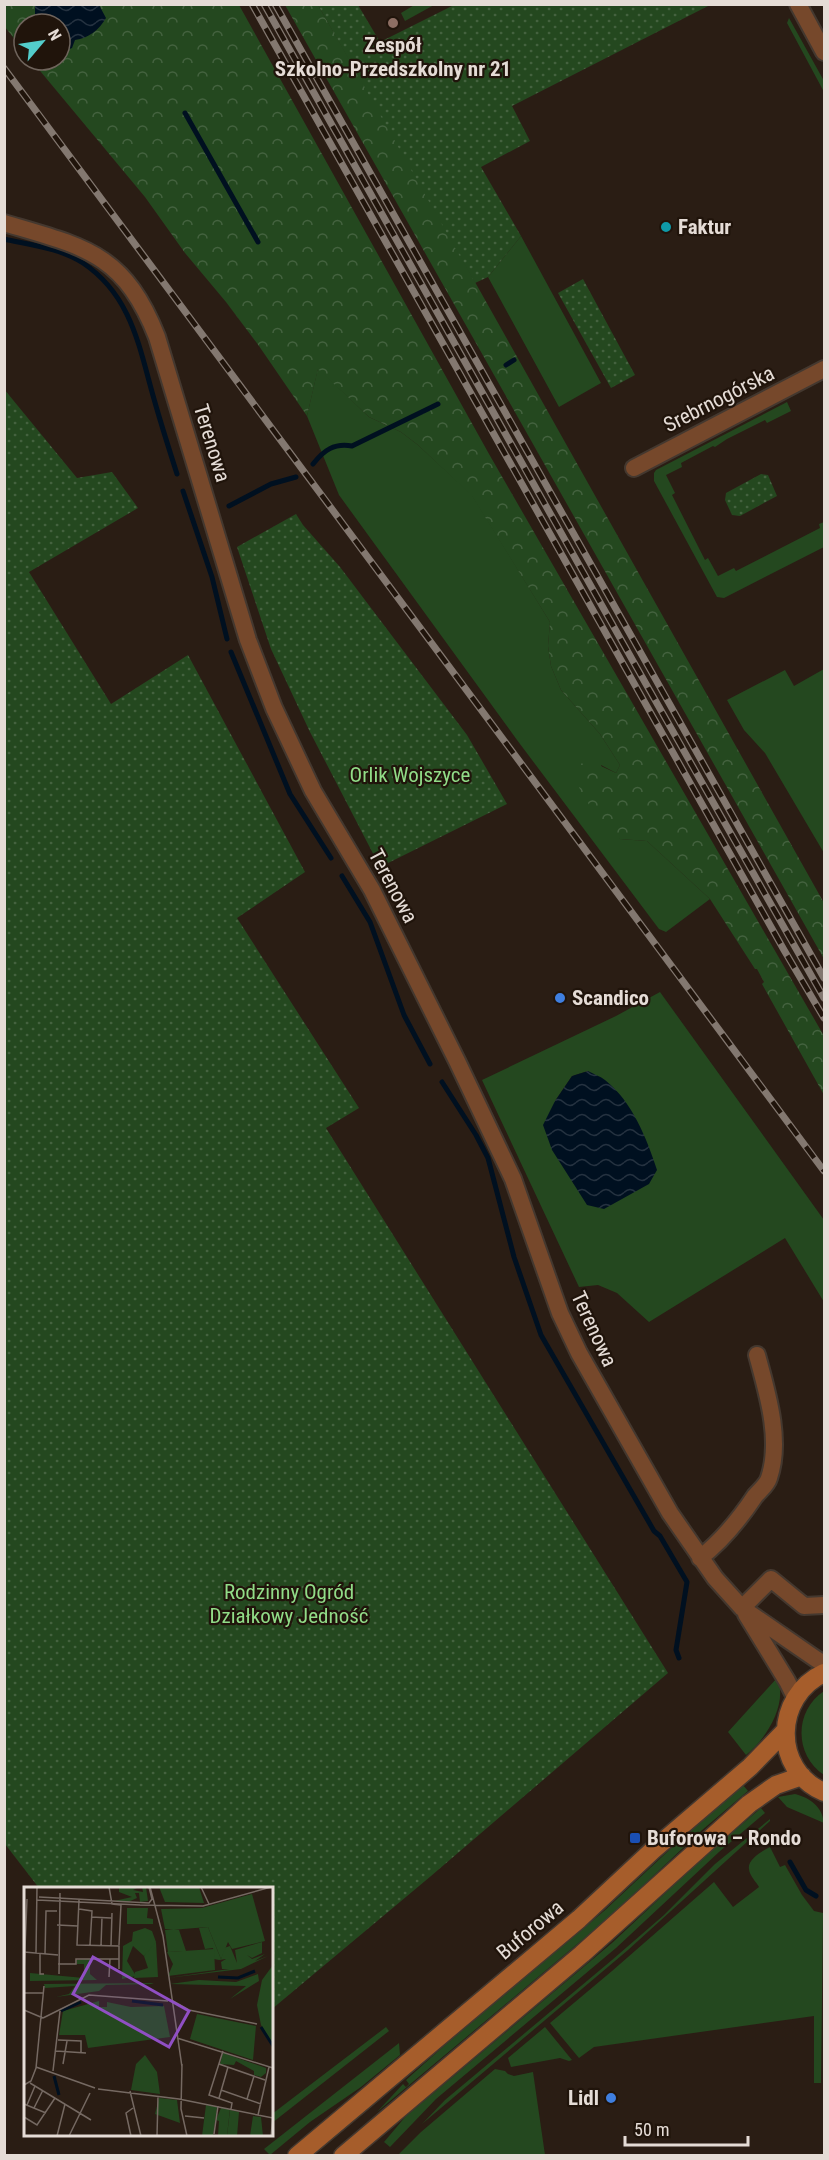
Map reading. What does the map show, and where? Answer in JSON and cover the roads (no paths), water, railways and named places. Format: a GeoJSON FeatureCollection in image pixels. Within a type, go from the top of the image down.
{"type":"FeatureCollection","features":[{"type":"Feature","properties":{"kind":"main road"},"geometry":{"type":"LineString","coordinates":[[825,1673],[809,1682],[795,1697],[790,1707],[785,1731],[787,1748],[793,1763],[802,1776],[825,1792]]}},
{"type":"Feature","properties":{"kind":"main road","name":"Buforowa"},"geometry":{"type":"LineString","coordinates":[[297,2156],[579,1919],[653,1850],[750,1767],[785,1731]]}},
{"type":"Feature","properties":{"kind":"main road"},"geometry":{"type":"LineString","coordinates":[[343,2156],[582,1954],[750,1804],[776,1785],[802,1776]]}},
{"type":"Feature","properties":{"kind":"street"},"geometry":{"type":"LineString","coordinates":[[798,4],[825,52]]}},
{"type":"Feature","properties":{"kind":"street","name":"Terenowa"},"geometry":{"type":"LineString","coordinates":[[4,224],[69,242],[93,253],[118,272],[136,292],[148,315],[248,640],[274,708],[313,791],[372,890],[513,1179],[560,1313],[579,1353],[670,1513],[715,1578],[742,1608],[787,1680],[795,1697]]}},
{"type":"Feature","properties":{"kind":"street","name":"Srebrnogórska"},"geometry":{"type":"LineString","coordinates":[[634,468],[825,369]]}},
{"type":"Feature","properties":{"kind":"street"},"geometry":{"type":"LineString","coordinates":[[700,1558],[722,1541],[768,1481],[774,1450],[772,1425],[757,1355]]}},
{"type":"Feature","properties":{"kind":"street"},"geometry":{"type":"LineString","coordinates":[[742,1608],[771,1579],[804,1606],[825,1605]]}},
{"type":"Feature","properties":{"kind":"street","name":"Terenowa"},"geometry":{"type":"LineString","coordinates":[[742,1608],[825,1664]]}},
{"type":"Feature","properties":{"kind":"water"},"geometry":{"type":"Polygon","coordinates":[[[35,4],[99,5],[106,18],[93,33],[75,40],[72,48],[72,12],[35,12],[35,4]]]}},
{"type":"Feature","properties":{"kind":"water"},"geometry":{"type":"Polygon","coordinates":[[[588,1071],[601,1077],[615,1089],[631,1110],[643,1133],[657,1170],[649,1184],[604,1209],[587,1205],[552,1150],[543,1125],[555,1101],[572,1076],[588,1071]]]}},
{"type":"Feature","properties":{"kind":"waterway"},"geometry":{"type":"LineString","coordinates":[[185,113],[258,242]]}},
{"type":"Feature","properties":{"kind":"waterway"},"geometry":{"type":"LineString","coordinates":[[4,239],[45,248],[74,258],[100,276],[113,291],[123,307],[138,342],[177,474]]}},
{"type":"Feature","properties":{"kind":"waterway"},"geometry":{"type":"LineString","coordinates":[[506,365],[514,360]]}},
{"type":"Feature","properties":{"kind":"waterway"},"geometry":{"type":"LineString","coordinates":[[313,464],[330,449],[352,446],[438,404]]}},
{"type":"Feature","properties":{"kind":"waterway"},"geometry":{"type":"LineString","coordinates":[[229,506],[271,484],[296,477]]}},
{"type":"Feature","properties":{"kind":"waterway"},"geometry":{"type":"LineString","coordinates":[[183,491],[212,577],[227,639]]}},
{"type":"Feature","properties":{"kind":"waterway"},"geometry":{"type":"LineString","coordinates":[[231,652],[290,794],[331,858]]}},
{"type":"Feature","properties":{"kind":"waterway"},"geometry":{"type":"LineString","coordinates":[[342,876],[370,922],[404,1015],[430,1064]]}},
{"type":"Feature","properties":{"kind":"waterway"},"geometry":{"type":"LineString","coordinates":[[442,1082],[488,1158],[514,1257],[541,1335],[654,1531],[660,1536],[687,1582],[676,1650],[679,1658]]}},
{"type":"Feature","properties":{"kind":"waterway"},"geometry":{"type":"LineString","coordinates":[[790,1862],[806,1890],[816,1896]]}},
{"type":"Feature","properties":{"kind":"railway"},"geometry":{"type":"LineString","coordinates":[[252,4],[824,1018]]}},
{"type":"Feature","properties":{"kind":"railway"},"geometry":{"type":"LineString","coordinates":[[264,4],[824,998]]}},
{"type":"Feature","properties":{"kind":"railway"},"geometry":{"type":"LineString","coordinates":[[275,4],[824,978]]}},
{"type":"Feature","properties":{"kind":"railway"},"geometry":{"type":"LineString","coordinates":[[4,68],[824,1171]]}},
{"type":"Feature","properties":{"kind":"place","name":"Zespół Szkolno-Przedszkolny nr 21"},"geometry":{"type":"Point","coordinates":[393,23]}},
{"type":"Feature","properties":{"kind":"place","name":"Faktur"},"geometry":{"type":"Point","coordinates":[666,227]}},
{"type":"Feature","properties":{"kind":"place","name":"Scandico"},"geometry":{"type":"Point","coordinates":[560,998]}},
{"type":"Feature","properties":{"kind":"place","name":"Buforowa – Rondo"},"geometry":{"type":"Point","coordinates":[635,1838]}},
{"type":"Feature","properties":{"kind":"place","name":"Lidl"},"geometry":{"type":"Point","coordinates":[611,2098]}},
{"type":"Feature","properties":{"kind":"park label","name":"Orlik Wojszyce"},"geometry":{"type":"Point","coordinates":[410,775]}},
{"type":"Feature","properties":{"kind":"park label","name":"Rodzinny Ogród Działkowy Jedność"},"geometry":{"type":"Point","coordinates":[289,1604]}}]}
